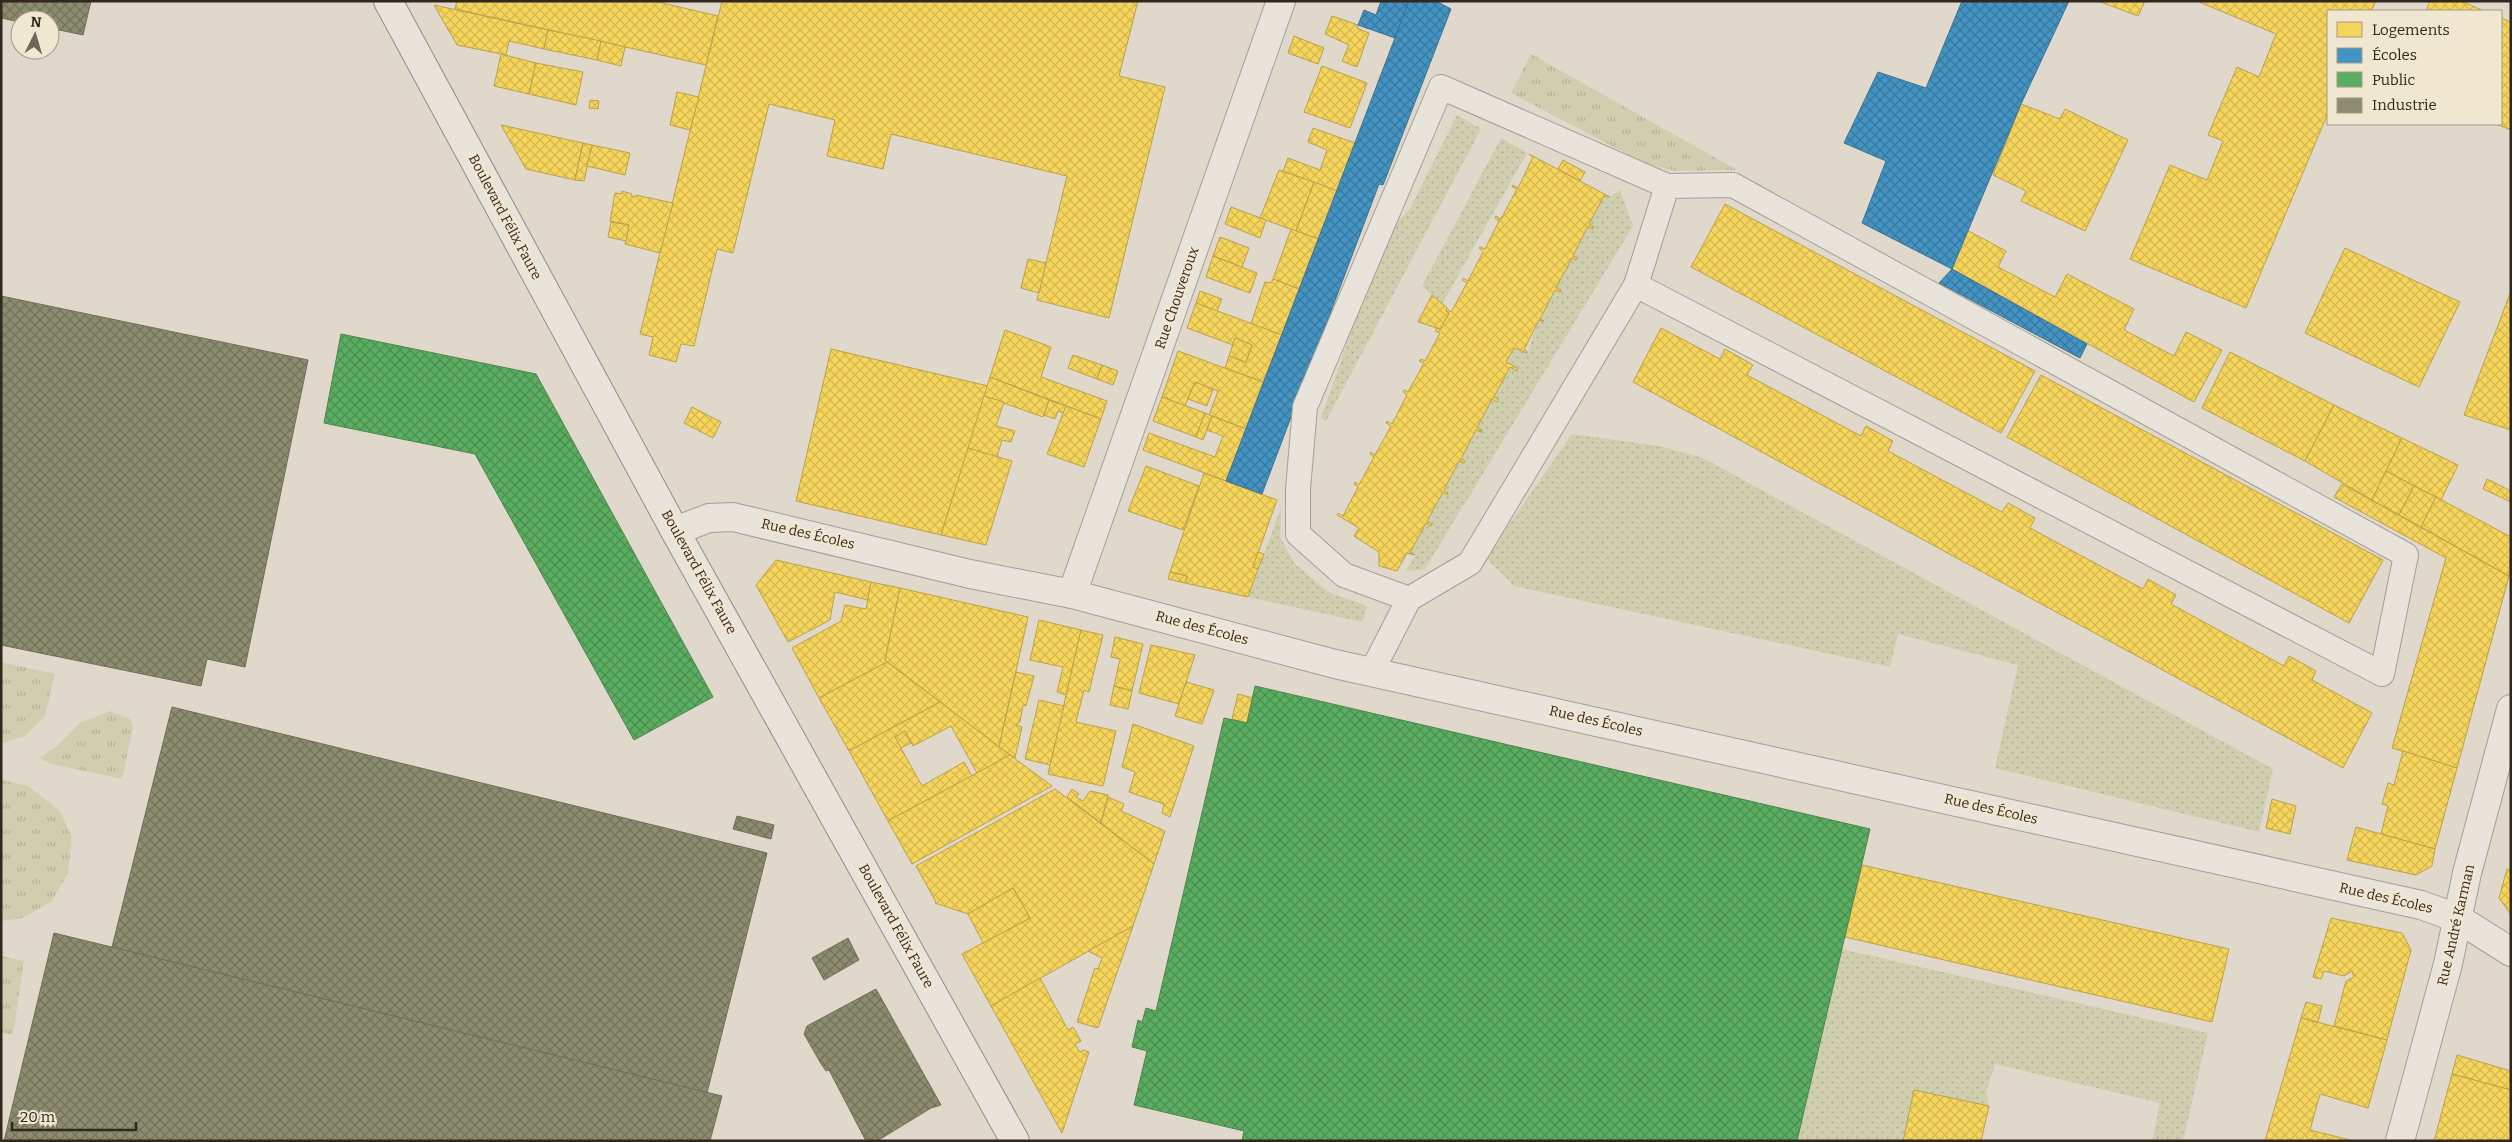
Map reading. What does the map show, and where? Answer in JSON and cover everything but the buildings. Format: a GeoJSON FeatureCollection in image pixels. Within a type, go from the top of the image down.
{"type":"FeatureCollection","features":[{"type":"Feature","properties":{"kind":"street","name":"Boulevard Félix Faure"},"geometry":{"type":"LineString","coordinates":[[388,1],[675,531],[1014,1141]]}},
{"type":"Feature","properties":{"kind":"street","name":"Rue Chouveroux"},"geometry":{"type":"LineString","coordinates":[[1072,594],[1281,1]]}},
{"type":"Feature","properties":{"kind":"street","name":"Rue des Écoles"},"geometry":{"type":"LineString","coordinates":[[675,531],[709,518],[733,517],[970,574],[1072,594],[1335,664],[2421,905],[2457,918],[2511,952]]}},
{"type":"Feature","properties":{"kind":"street","name":"Rue André Karman"},"geometry":{"type":"LineString","coordinates":[[2400,1141],[2448,964],[2457,918],[2511,709]]}},
{"type":"Feature","properties":{"kind":"lane"},"geometry":{"type":"LineString","coordinates":[[1408,599],[1344,575],[1298,534],[1298,488],[1305,407],[1441,86],[1667,186],[1733,184],[2406,555],[2382,674],[1636,285]]}},
{"type":"Feature","properties":{"kind":"lane"},"geometry":{"type":"LineString","coordinates":[[1372,671],[1408,599],[1470,563],[1636,285],[1667,186]]}},
{"type":"Feature","properties":{"kind":"green space"},"geometry":{"type":"Polygon","coordinates":[[[1531,54],[1737,170],[1676,171],[1644,163],[1511,93],[1531,54]]]}},
{"type":"Feature","properties":{"kind":"green space"},"geometry":{"type":"Polygon","coordinates":[[[1457,115],[1481,129],[1326,421],[1321,418],[1367,286],[1393,226],[1410,209],[1457,115]]]}},
{"type":"Feature","properties":{"kind":"green space"},"geometry":{"type":"Polygon","coordinates":[[[1501,138],[1527,153],[1442,304],[1422,286],[1501,138]]]}},
{"type":"Feature","properties":{"kind":"green space"},"geometry":{"type":"Polygon","coordinates":[[[1620,190],[1633,226],[1425,569],[1406,571],[1415,556],[1410,553],[1426,523],[1432,524],[1427,521],[1443,492],[1448,494],[1444,490],[1459,461],[1465,461],[1461,459],[1476,430],[1482,430],[1477,428],[1492,399],[1497,402],[1498,400],[1494,397],[1510,367],[1517,371],[1506,362],[1514,348],[1527,353],[1539,320],[1544,321],[1540,319],[1555,290],[1561,290],[1556,288],[1572,258],[1577,260],[1573,256],[1588,226],[1593,228],[1589,224],[1604,196],[1609,198],[1620,190]]]}},
{"type":"Feature","properties":{"kind":"green space"},"geometry":{"type":"Polygon","coordinates":[[[1572,434],[1659,446],[1703,458],[2273,769],[2259,832],[1995,768],[2018,665],[1898,634],[1890,667],[1514,586],[1486,558],[1572,434]]]}},
{"type":"Feature","properties":{"kind":"green space"},"geometry":{"type":"Polygon","coordinates":[[[1281,508],[1280,537],[1294,563],[1328,592],[1367,606],[1362,622],[1248,597],[1281,508]]]}},
{"type":"Feature","properties":{"kind":"green space"},"geometry":{"type":"Polygon","coordinates":[[[1,662],[55,674],[45,716],[25,736],[2,743],[1,662]]]}},
{"type":"Feature","properties":{"kind":"green space"},"geometry":{"type":"Polygon","coordinates":[[[110,711],[130,719],[133,727],[122,779],[52,764],[39,758],[56,747],[80,723],[110,711]]]}},
{"type":"Feature","properties":{"kind":"green space"},"geometry":{"type":"Polygon","coordinates":[[[1,780],[28,786],[60,811],[72,837],[68,873],[52,901],[23,918],[1,921],[1,780]]]}},
{"type":"Feature","properties":{"kind":"green space"},"geometry":{"type":"Polygon","coordinates":[[[1208,786],[1846,931],[1842,949],[2208,1033],[2183,1141],[2152,1141],[2160,1103],[1995,1064],[1986,1092],[1989,1106],[1914,1090],[1903,1141],[1242,1141],[1244,1131],[1134,1105],[1208,786]]]}},
{"type":"Feature","properties":{"kind":"green space"},"geometry":{"type":"Polygon","coordinates":[[[1,956],[24,961],[13,1035],[1,1032],[1,956]]]}}]}
